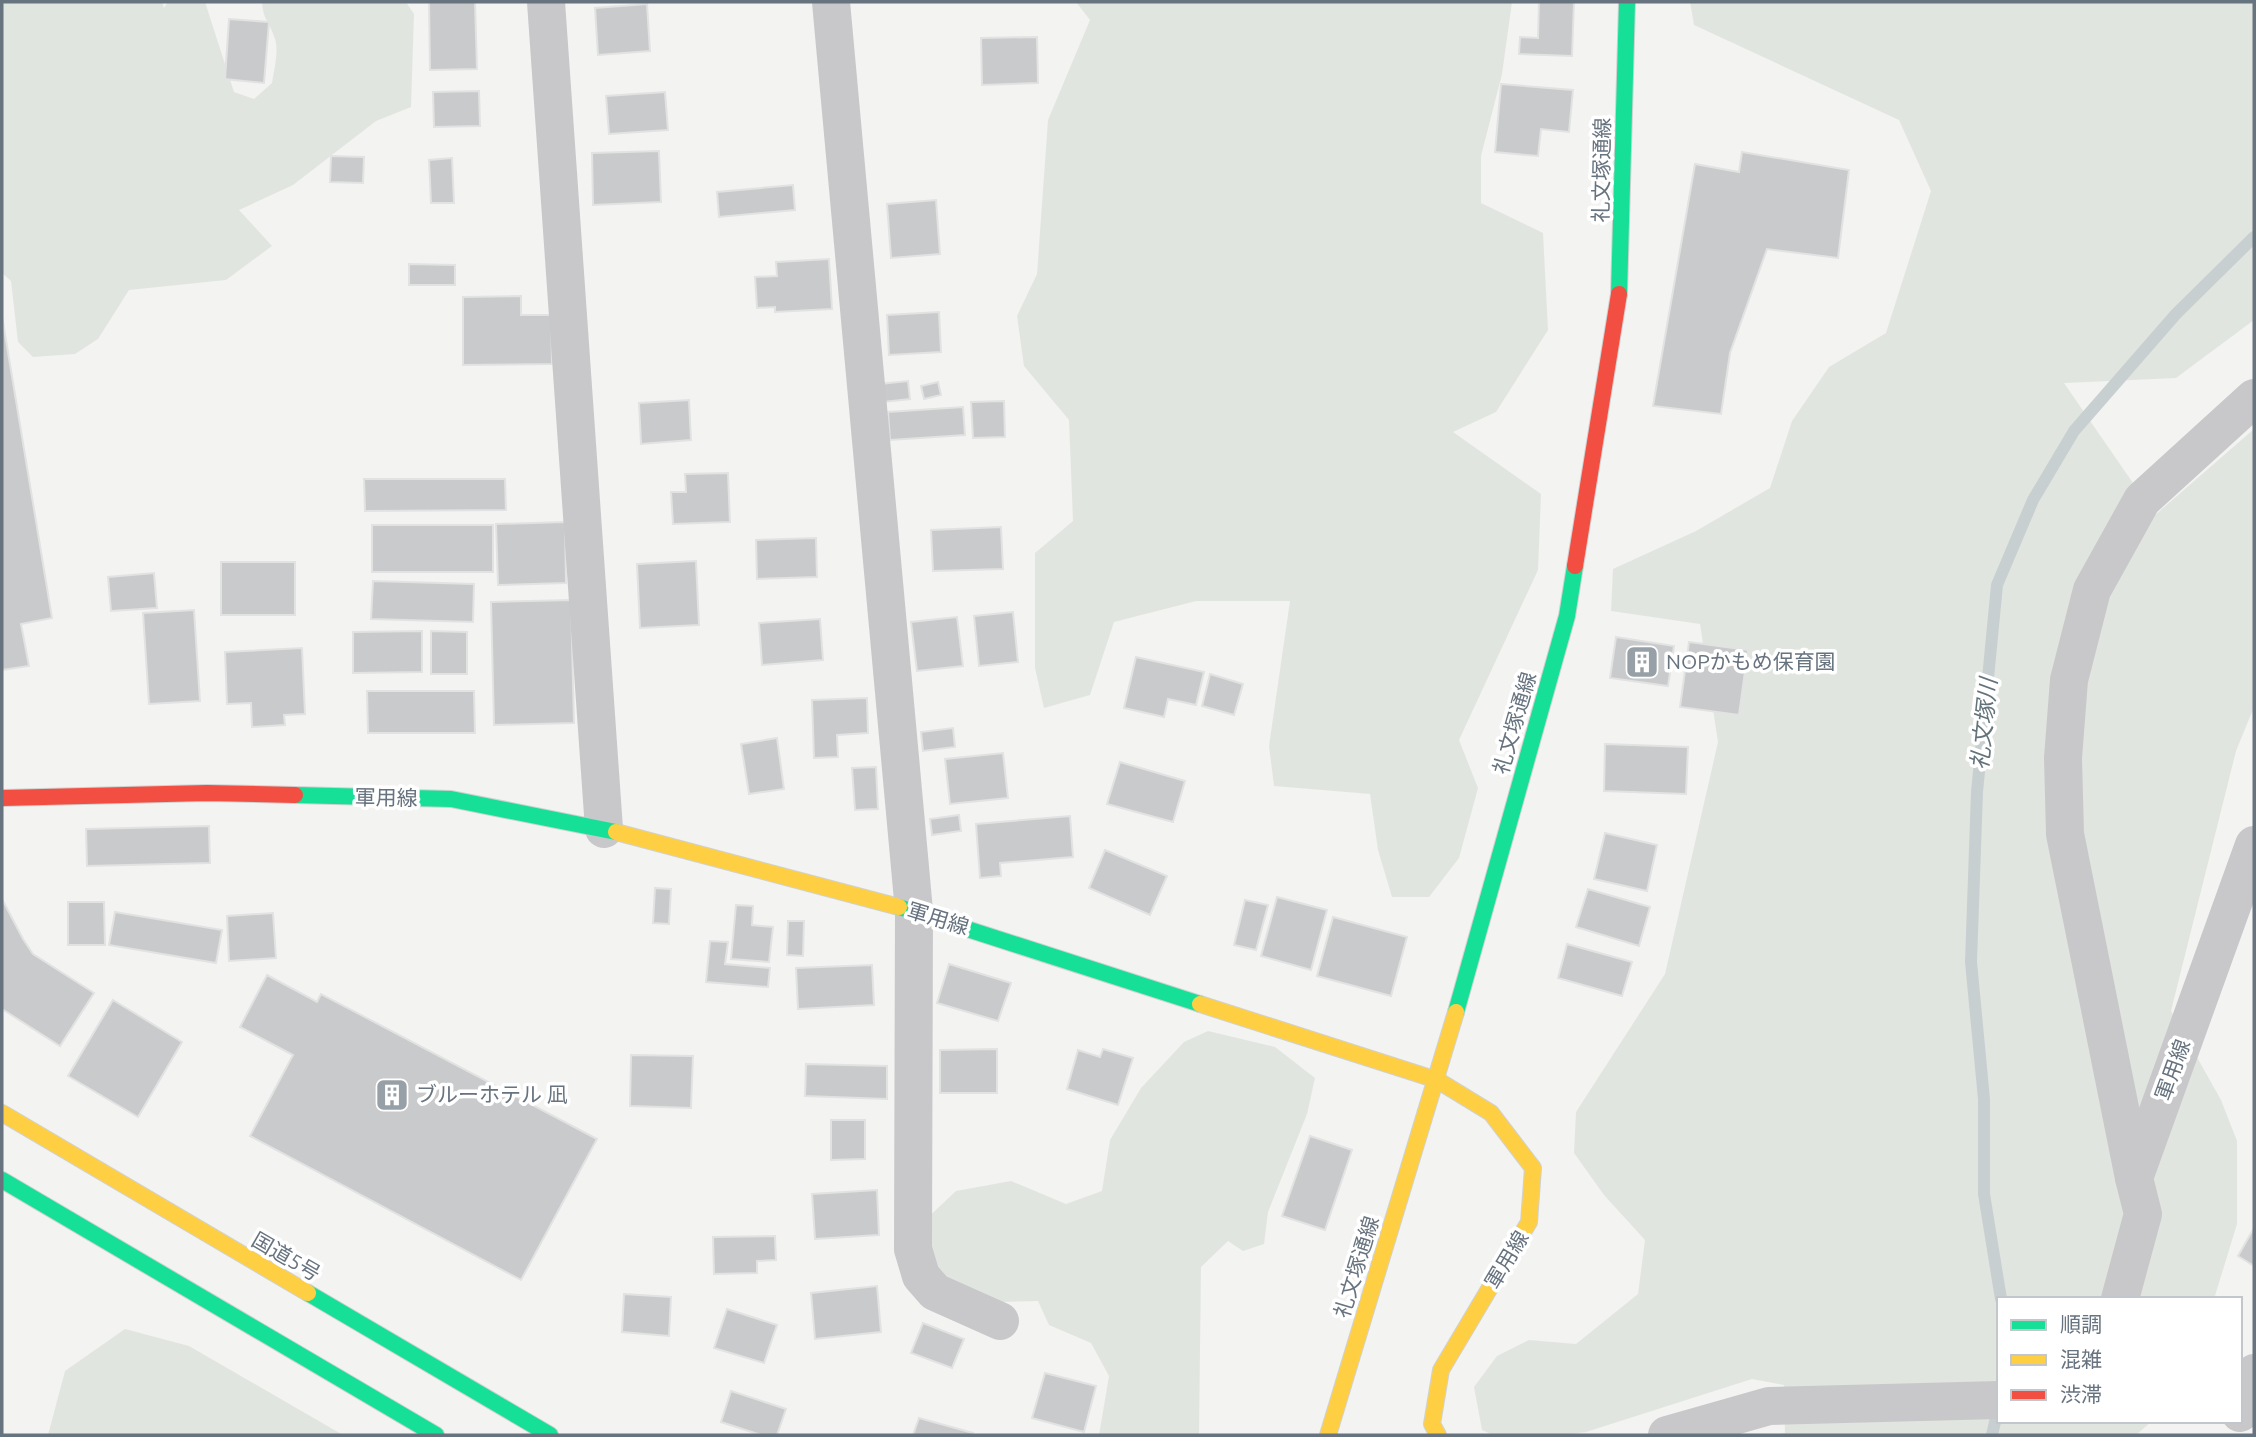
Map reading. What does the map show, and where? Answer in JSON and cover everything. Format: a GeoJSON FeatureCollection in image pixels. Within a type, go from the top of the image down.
{"type":"FeatureCollection","features":[{"type":"Feature","properties":{"kind":"main road","name":"礼文塚通線"},"geometry":{"type":"LineString","coordinates":[[1328,1435],[1437,1080],[1567,617],[1620,285],[1627,2]]}},
{"type":"Feature","properties":{"kind":"main road","name":"軍用線"},"geometry":{"type":"LineString","coordinates":[[2,797],[207,793],[451,799],[604,829],[914,911],[1437,1080],[1491,1113],[1533,1168],[1529,1222],[1441,1370],[1432,1424],[1438,1435]]}},
{"type":"Feature","properties":{"kind":"main road","name":"国道5号"},"geometry":{"type":"LineString","coordinates":[[2,1113],[550,1435]]}},
{"type":"Feature","properties":{"kind":"main road"},"geometry":{"type":"LineString","coordinates":[[2,1180],[436,1435]]}},
{"type":"Feature","properties":{"kind":"street"},"geometry":{"type":"LineString","coordinates":[[546,2],[604,829]]}},
{"type":"Feature","properties":{"kind":"street"},"geometry":{"type":"LineString","coordinates":[[831,2],[914,911],[913,1249],[921,1276],[934,1292],[1000,1321]]}},
{"type":"Feature","properties":{"kind":"street"},"geometry":{"type":"LineString","coordinates":[[2121,1297],[2143,1214],[2066,834],[2063,758],[2069,680],[2092,590],[2142,500],[2254,398]]}},
{"type":"Feature","properties":{"kind":"street","name":"軍用線"},"geometry":{"type":"LineString","coordinates":[[2134,1178],[2254,845]]}},
{"type":"Feature","properties":{"kind":"street"},"geometry":{"type":"LineString","coordinates":[[2242,1407],[2254,1373]]}},
{"type":"Feature","properties":{"kind":"street"},"geometry":{"type":"LineString","coordinates":[[1667,1435],[1769,1406],[1986,1400]]}},
{"type":"Feature","properties":{"kind":"shaded area"},"geometry":{"type":"Polygon","coordinates":[[[2,2],[162,2],[164,8],[168,2],[205,2],[234,92],[254,99],[272,83],[276,55],[275,39],[265,17],[262,2],[406,2],[414,14],[411,107],[376,121],[293,185],[239,210],[272,246],[226,280],[129,290],[98,339],[75,354],[33,357],[18,342],[11,281],[2,273],[2,2]]]}},
{"type":"Feature","properties":{"kind":"shaded area"},"geometry":{"type":"Polygon","coordinates":[[[1076,2],[1512,2],[1502,74],[1481,156],[1481,203],[1543,233],[1548,330],[1496,412],[1453,432],[1541,494],[1538,570],[1459,740],[1478,788],[1459,858],[1429,897],[1392,897],[1378,850],[1370,794],[1274,786],[1269,746],[1290,601],[1196,601],[1114,622],[1090,695],[1044,708],[1035,668],[1035,553],[1073,521],[1069,420],[1024,366],[1017,316],[1037,274],[1048,120],[1090,20],[1076,2]]]}},
{"type":"Feature","properties":{"kind":"shaded area"},"geometry":{"type":"Polygon","coordinates":[[[1690,2],[2254,2],[2254,320],[2176,378],[2064,383],[2155,515],[2254,429],[2254,707],[2236,751],[2171,1011],[2221,1100],[2237,1141],[2237,1224],[2215,1297],[1997,1297],[1997,1423],[2150,1423],[2136,1435],[1775,1435],[1785,1433],[1784,1385],[1752,1379],[1586,1432],[1563,1435],[1493,1435],[1482,1430],[1474,1387],[1497,1356],[1529,1340],[1576,1344],[1638,1294],[1645,1240],[1604,1195],[1574,1153],[1576,1112],[1665,974],[1718,742],[1700,624],[1611,611],[1613,569],[1696,531],[1770,488],[1792,421],[1829,367],[1886,333],[1931,191],[1899,120],[1694,25],[1690,2]]]}},
{"type":"Feature","properties":{"kind":"shaded area"},"geometry":{"type":"Polygon","coordinates":[[[1208,1031],[1275,1047],[1315,1078],[1307,1114],[1268,1212],[1264,1244],[1243,1251],[1228,1241],[1201,1267],[1199,1435],[1099,1435],[1109,1376],[1091,1343],[1049,1325],[1038,1301],[1002,1302],[931,1273],[923,1222],[956,1191],[1011,1181],[1066,1204],[1102,1191],[1110,1140],[1141,1088],[1184,1042],[1208,1031]]]}},
{"type":"Feature","properties":{"kind":"shaded area"},"geometry":{"type":"Polygon","coordinates":[[[125,1329],[189,1346],[343,1435],[48,1435],[65,1371],[125,1329]]]}},
{"type":"Feature","properties":{"kind":"building"},"geometry":{"type":"Polygon","coordinates":[[[429,2],[475,2],[477,69],[430,70],[429,2]]]}},
{"type":"Feature","properties":{"kind":"building"},"geometry":{"type":"Polygon","coordinates":[[[1539,2],[1574,2],[1572,56],[1519,54],[1520,37],[1538,38],[1539,2]]]}},
{"type":"Feature","properties":{"kind":"building"},"geometry":{"type":"Polygon","coordinates":[[[647,4],[650,51],[598,55],[595,8],[647,4]]]}},
{"type":"Feature","properties":{"kind":"building"},"geometry":{"type":"Polygon","coordinates":[[[229,19],[269,22],[264,83],[225,79],[229,19]]]}},
{"type":"Feature","properties":{"kind":"building"},"geometry":{"type":"Polygon","coordinates":[[[1037,37],[1038,83],[982,85],[981,38],[1037,37]]]}},
{"type":"Feature","properties":{"kind":"building"},"geometry":{"type":"Polygon","coordinates":[[[1501,84],[1573,90],[1569,132],[1541,129],[1538,156],[1495,152],[1501,84]]]}},
{"type":"Feature","properties":{"kind":"building"},"geometry":{"type":"Polygon","coordinates":[[[479,91],[480,126],[434,127],[433,92],[479,91]]]}},
{"type":"Feature","properties":{"kind":"building"},"geometry":{"type":"Polygon","coordinates":[[[665,92],[668,130],[609,134],[606,96],[665,92]]]}},
{"type":"Feature","properties":{"kind":"building"},"geometry":{"type":"Polygon","coordinates":[[[659,151],[661,202],[593,205],[592,153],[659,151]]]}},
{"type":"Feature","properties":{"kind":"building"},"geometry":{"type":"Polygon","coordinates":[[[1742,152],[1849,170],[1838,258],[1767,249],[1730,353],[1721,414],[1653,406],[1695,164],[1739,172],[1742,152]]]}},
{"type":"Feature","properties":{"kind":"building"},"geometry":{"type":"Polygon","coordinates":[[[331,156],[364,157],[363,183],[330,182],[331,156]]]}},
{"type":"Feature","properties":{"kind":"building"},"geometry":{"type":"Polygon","coordinates":[[[452,158],[454,203],[431,203],[429,160],[452,158]]]}},
{"type":"Feature","properties":{"kind":"building"},"geometry":{"type":"Polygon","coordinates":[[[793,185],[795,210],[719,217],[717,192],[793,185]]]}},
{"type":"Feature","properties":{"kind":"building"},"geometry":{"type":"Polygon","coordinates":[[[936,200],[940,254],[891,258],[887,204],[936,200]]]}},
{"type":"Feature","properties":{"kind":"building"},"geometry":{"type":"Polygon","coordinates":[[[829,259],[832,309],[775,312],[775,307],[757,308],[755,277],[777,276],[776,262],[829,259]]]}},
{"type":"Feature","properties":{"kind":"building"},"geometry":{"type":"Polygon","coordinates":[[[409,264],[455,265],[455,285],[409,285],[409,264]]]}},
{"type":"Feature","properties":{"kind":"building"},"geometry":{"type":"Polygon","coordinates":[[[521,296],[521,315],[551,315],[552,364],[463,365],[463,297],[521,296]]]}},
{"type":"Feature","properties":{"kind":"building"},"geometry":{"type":"Polygon","coordinates":[[[939,312],[941,352],[889,355],[887,315],[939,312]]]}},
{"type":"Feature","properties":{"kind":"building"},"geometry":{"type":"Polygon","coordinates":[[[2,316],[52,618],[21,624],[29,666],[2,670],[2,316]]]}},
{"type":"Feature","properties":{"kind":"building"},"geometry":{"type":"Polygon","coordinates":[[[908,381],[910,399],[883,402],[880,384],[908,381]]]}},
{"type":"Feature","properties":{"kind":"building"},"geometry":{"type":"Polygon","coordinates":[[[938,382],[941,395],[924,399],[921,386],[938,382]]]}},
{"type":"Feature","properties":{"kind":"building"},"geometry":{"type":"Polygon","coordinates":[[[689,400],[691,440],[641,444],[639,403],[689,400]]]}},
{"type":"Feature","properties":{"kind":"building"},"geometry":{"type":"Polygon","coordinates":[[[1004,401],[1005,437],[973,438],[971,402],[1004,401]]]}},
{"type":"Feature","properties":{"kind":"building"},"geometry":{"type":"Polygon","coordinates":[[[963,407],[965,435],[890,440],[888,412],[963,407]]]}},
{"type":"Feature","properties":{"kind":"building"},"geometry":{"type":"Polygon","coordinates":[[[728,473],[730,522],[673,524],[671,492],[686,492],[685,474],[728,473]]]}},
{"type":"Feature","properties":{"kind":"building"},"geometry":{"type":"Polygon","coordinates":[[[364,479],[505,479],[506,510],[365,511],[364,479]]]}},
{"type":"Feature","properties":{"kind":"building"},"geometry":{"type":"Polygon","coordinates":[[[565,522],[566,583],[498,585],[496,524],[565,522]]]}},
{"type":"Feature","properties":{"kind":"building"},"geometry":{"type":"Polygon","coordinates":[[[372,525],[493,525],[493,572],[372,572],[372,525]]]}},
{"type":"Feature","properties":{"kind":"building"},"geometry":{"type":"Polygon","coordinates":[[[1001,527],[1003,569],[933,571],[931,530],[1001,527]]]}},
{"type":"Feature","properties":{"kind":"building"},"geometry":{"type":"Polygon","coordinates":[[[816,538],[817,577],[757,579],[756,540],[816,538]]]}},
{"type":"Feature","properties":{"kind":"building"},"geometry":{"type":"Polygon","coordinates":[[[696,561],[699,625],[640,628],[637,564],[696,561]]]}},
{"type":"Feature","properties":{"kind":"building"},"geometry":{"type":"Polygon","coordinates":[[[221,562],[295,562],[295,615],[221,615],[221,562]]]}},
{"type":"Feature","properties":{"kind":"building"},"geometry":{"type":"Polygon","coordinates":[[[154,573],[157,608],[111,611],[108,577],[154,573]]]}},
{"type":"Feature","properties":{"kind":"building"},"geometry":{"type":"Polygon","coordinates":[[[373,581],[474,584],[473,622],[371,619],[373,581]]]}},
{"type":"Feature","properties":{"kind":"building"},"geometry":{"type":"Polygon","coordinates":[[[571,600],[574,723],[494,725],[491,602],[571,600]]]}},
{"type":"Feature","properties":{"kind":"building"},"geometry":{"type":"Polygon","coordinates":[[[194,610],[200,701],[149,704],[143,613],[194,610]]]}},
{"type":"Feature","properties":{"kind":"building"},"geometry":{"type":"Polygon","coordinates":[[[1013,612],[1018,662],[979,666],[974,616],[1013,612]]]}},
{"type":"Feature","properties":{"kind":"building"},"geometry":{"type":"Polygon","coordinates":[[[957,617],[963,666],[917,671],[911,622],[957,617]]]}},
{"type":"Feature","properties":{"kind":"building"},"geometry":{"type":"Polygon","coordinates":[[[820,619],[823,660],[762,665],[759,623],[820,619]]]}},
{"type":"Feature","properties":{"kind":"building"},"geometry":{"type":"Polygon","coordinates":[[[422,631],[422,672],[353,673],[353,632],[422,631]]]}},
{"type":"Feature","properties":{"kind":"building"},"geometry":{"type":"Polygon","coordinates":[[[431,631],[467,632],[467,674],[431,674],[431,631]]]}},
{"type":"Feature","properties":{"kind":"building","name":"NOPかもめ保育園"},"geometry":{"type":"Polygon","coordinates":[[[1616,637],[1674,646],[1668,686],[1610,678],[1616,637]]]}},
{"type":"Feature","properties":{"kind":"building"},"geometry":{"type":"Polygon","coordinates":[[[1689,642],[1748,650],[1739,715],[1680,707],[1689,642]]]}},
{"type":"Feature","properties":{"kind":"building"},"geometry":{"type":"Polygon","coordinates":[[[302,648],[305,714],[284,715],[285,725],[252,727],[251,703],[227,704],[225,652],[302,648]]]}},
{"type":"Feature","properties":{"kind":"building"},"geometry":{"type":"Polygon","coordinates":[[[1136,657],[1204,672],[1196,705],[1168,699],[1164,717],[1124,708],[1136,657]]]}},
{"type":"Feature","properties":{"kind":"building"},"geometry":{"type":"Polygon","coordinates":[[[1210,674],[1243,684],[1234,715],[1202,706],[1210,674]]]}},
{"type":"Feature","properties":{"kind":"building"},"geometry":{"type":"Polygon","coordinates":[[[367,691],[474,691],[475,733],[368,733],[367,691]]]}},
{"type":"Feature","properties":{"kind":"building"},"geometry":{"type":"Polygon","coordinates":[[[867,698],[868,733],[837,735],[838,757],[814,758],[812,700],[867,698]]]}},
{"type":"Feature","properties":{"kind":"building"},"geometry":{"type":"Polygon","coordinates":[[[953,728],[955,747],[923,751],[921,732],[953,728]]]}},
{"type":"Feature","properties":{"kind":"building"},"geometry":{"type":"Polygon","coordinates":[[[777,738],[784,789],[749,794],[741,744],[777,738]]]}},
{"type":"Feature","properties":{"kind":"building"},"geometry":{"type":"Polygon","coordinates":[[[1605,744],[1688,747],[1686,794],[1604,791],[1605,744]]]}},
{"type":"Feature","properties":{"kind":"building"},"geometry":{"type":"Polygon","coordinates":[[[1003,753],[1008,798],[950,804],[945,759],[1003,753]]]}},
{"type":"Feature","properties":{"kind":"building"},"geometry":{"type":"Polygon","coordinates":[[[1120,762],[1185,781],[1173,822],[1107,804],[1120,762]]]}},
{"type":"Feature","properties":{"kind":"building"},"geometry":{"type":"Polygon","coordinates":[[[876,767],[878,809],[855,810],[852,768],[876,767]]]}},
{"type":"Feature","properties":{"kind":"building"},"geometry":{"type":"Polygon","coordinates":[[[959,815],[961,831],[932,835],[930,819],[959,815]]]}},
{"type":"Feature","properties":{"kind":"building"},"geometry":{"type":"Polygon","coordinates":[[[1070,816],[1073,857],[1000,863],[1001,876],[980,878],[976,824],[1070,816]]]}},
{"type":"Feature","properties":{"kind":"building"},"geometry":{"type":"Polygon","coordinates":[[[209,826],[210,863],[87,866],[86,829],[209,826]]]}},
{"type":"Feature","properties":{"kind":"building"},"geometry":{"type":"Polygon","coordinates":[[[1605,833],[1657,845],[1647,891],[1594,879],[1605,833]]]}},
{"type":"Feature","properties":{"kind":"building"},"geometry":{"type":"Polygon","coordinates":[[[1105,850],[1167,876],[1150,915],[1089,888],[1105,850]]]}},
{"type":"Feature","properties":{"kind":"building"},"geometry":{"type":"Polygon","coordinates":[[[655,888],[671,889],[669,924],[653,923],[655,888]]]}},
{"type":"Feature","properties":{"kind":"building"},"geometry":{"type":"Polygon","coordinates":[[[1588,889],[1650,907],[1639,946],[1576,927],[1588,889]]]}},
{"type":"Feature","properties":{"kind":"building"},"geometry":{"type":"Polygon","coordinates":[[[1277,897],[1327,910],[1311,970],[1261,956],[1277,897]]]}},
{"type":"Feature","properties":{"kind":"building"},"geometry":{"type":"Polygon","coordinates":[[[2,899],[33,954],[94,993],[60,1046],[2,1009],[2,899]]]}},
{"type":"Feature","properties":{"kind":"building"},"geometry":{"type":"Polygon","coordinates":[[[1245,900],[1268,905],[1256,950],[1234,945],[1245,900]]]}},
{"type":"Feature","properties":{"kind":"building"},"geometry":{"type":"Polygon","coordinates":[[[68,902],[104,902],[105,945],[68,945],[68,902]]]}},
{"type":"Feature","properties":{"kind":"building"},"geometry":{"type":"Polygon","coordinates":[[[736,905],[753,906],[752,925],[773,927],[769,962],[731,959],[736,905]]]}},
{"type":"Feature","properties":{"kind":"building"},"geometry":{"type":"Polygon","coordinates":[[[115,912],[222,930],[216,963],[109,945],[115,912]]]}},
{"type":"Feature","properties":{"kind":"building"},"geometry":{"type":"Polygon","coordinates":[[[273,913],[276,958],[229,961],[227,916],[273,913]]]}},
{"type":"Feature","properties":{"kind":"building"},"geometry":{"type":"Polygon","coordinates":[[[1333,917],[1407,937],[1391,996],[1317,976],[1333,917]]]}},
{"type":"Feature","properties":{"kind":"building"},"geometry":{"type":"Polygon","coordinates":[[[788,921],[804,921],[803,956],[787,955],[788,921]]]}},
{"type":"Feature","properties":{"kind":"building"},"geometry":{"type":"Polygon","coordinates":[[[710,941],[728,942],[725,964],[770,968],[768,987],[706,982],[710,941]]]}},
{"type":"Feature","properties":{"kind":"building"},"geometry":{"type":"Polygon","coordinates":[[[1567,944],[1632,962],[1622,996],[1558,978],[1567,944]]]}},
{"type":"Feature","properties":{"kind":"building"},"geometry":{"type":"Polygon","coordinates":[[[949,964],[1011,983],[998,1021],[937,1003],[949,964]]]}},
{"type":"Feature","properties":{"kind":"building"},"geometry":{"type":"Polygon","coordinates":[[[872,965],[874,1005],[798,1009],[796,968],[872,965]]]}},
{"type":"Feature","properties":{"kind":"building","name":"ブルーホテル 凪"},"geometry":{"type":"Polygon","coordinates":[[[267,975],[317,1002],[321,994],[597,1139],[521,1280],[250,1136],[293,1055],[240,1027],[267,975]]]}},
{"type":"Feature","properties":{"kind":"building"},"geometry":{"type":"Polygon","coordinates":[[[113,1000],[182,1042],[138,1117],[68,1076],[113,1000]]]}},
{"type":"Feature","properties":{"kind":"building"},"geometry":{"type":"Polygon","coordinates":[[[997,1049],[997,1093],[940,1093],[940,1050],[997,1049]]]}},
{"type":"Feature","properties":{"kind":"building"},"geometry":{"type":"Polygon","coordinates":[[[1103,1049],[1133,1058],[1118,1105],[1067,1089],[1078,1050],[1100,1057],[1103,1049]]]}},
{"type":"Feature","properties":{"kind":"building"},"geometry":{"type":"Polygon","coordinates":[[[631,1055],[693,1056],[691,1108],[630,1106],[631,1055]]]}},
{"type":"Feature","properties":{"kind":"building"},"geometry":{"type":"Polygon","coordinates":[[[806,1064],[887,1066],[887,1099],[805,1096],[806,1064]]]}},
{"type":"Feature","properties":{"kind":"building"},"geometry":{"type":"Polygon","coordinates":[[[831,1120],[865,1120],[865,1159],[831,1160],[831,1120]]]}},
{"type":"Feature","properties":{"kind":"building"},"geometry":{"type":"Polygon","coordinates":[[[1310,1136],[1352,1150],[1325,1230],[1282,1216],[1310,1136]]]}},
{"type":"Feature","properties":{"kind":"building"},"geometry":{"type":"Polygon","coordinates":[[[877,1190],[879,1235],[815,1239],[812,1194],[877,1190]]]}},
{"type":"Feature","properties":{"kind":"building"},"geometry":{"type":"Polygon","coordinates":[[[2254,1228],[2254,1266],[2238,1256],[2254,1228]]]}},
{"type":"Feature","properties":{"kind":"building"},"geometry":{"type":"Polygon","coordinates":[[[775,1236],[776,1260],[757,1261],[757,1273],[714,1274],[713,1237],[775,1236]]]}},
{"type":"Feature","properties":{"kind":"building"},"geometry":{"type":"Polygon","coordinates":[[[877,1286],[881,1332],[815,1339],[811,1293],[877,1286]]]}},
{"type":"Feature","properties":{"kind":"building"},"geometry":{"type":"Polygon","coordinates":[[[624,1294],[671,1297],[669,1336],[622,1332],[624,1294]]]}},
{"type":"Feature","properties":{"kind":"building"},"geometry":{"type":"Polygon","coordinates":[[[727,1309],[777,1325],[764,1363],[714,1348],[727,1309]]]}},
{"type":"Feature","properties":{"kind":"building"},"geometry":{"type":"Polygon","coordinates":[[[923,1323],[964,1339],[952,1368],[911,1353],[923,1323]]]}},
{"type":"Feature","properties":{"kind":"building"},"geometry":{"type":"Polygon","coordinates":[[[1045,1373],[1096,1386],[1084,1432],[1032,1418],[1045,1373]]]}},
{"type":"Feature","properties":{"kind":"building"},"geometry":{"type":"Polygon","coordinates":[[[731,1391],[786,1409],[777,1435],[761,1435],[721,1422],[731,1391]]]}},
{"type":"Feature","properties":{"kind":"building"},"geometry":{"type":"Polygon","coordinates":[[[919,1418],[973,1433],[913,1435],[919,1418]]]}},
{"type":"Feature","properties":{"kind":"waterway","name":"礼文塚川"},"geometry":{"type":"LineString","coordinates":[[2001,1297],[1984,1194],[1984,1099],[1971,962],[1977,792],[1997,585],[2033,500],[2074,431],[2176,314],[2254,237]]}},
{"type":"Feature","properties":{"kind":"waterway","name":"礼文塚川"},"geometry":{"type":"LineString","coordinates":[[1992,1435],[1997,1414]]}},
{"type":"Feature","properties":{"kind":"traffic: fast"},"geometry":{"type":"LineString","coordinates":[[1619,294],[1627,2]]}},
{"type":"Feature","properties":{"kind":"traffic: fast"},"geometry":{"type":"LineString","coordinates":[[1456,1012],[1567,616],[1575,566]]}},
{"type":"Feature","properties":{"kind":"traffic: fast"},"geometry":{"type":"LineString","coordinates":[[295,795],[451,799],[616,832]]}},
{"type":"Feature","properties":{"kind":"traffic: fast"},"geometry":{"type":"LineString","coordinates":[[899,907],[1200,1004]]}},
{"type":"Feature","properties":{"kind":"traffic: fast"},"geometry":{"type":"LineString","coordinates":[[2,1180],[436,1435]]}},
{"type":"Feature","properties":{"kind":"traffic: fast"},"geometry":{"type":"LineString","coordinates":[[308,1293],[550,1435]]}},
{"type":"Feature","properties":{"kind":"traffic: slow"},"geometry":{"type":"LineString","coordinates":[[616,832],[899,907]]}},
{"type":"Feature","properties":{"kind":"traffic: slow"},"geometry":{"type":"LineString","coordinates":[[1200,1004],[1437,1080],[1491,1113],[1533,1168],[1529,1222],[1441,1370],[1432,1424],[1438,1435]]}},
{"type":"Feature","properties":{"kind":"traffic: slow"},"geometry":{"type":"LineString","coordinates":[[1328,1435],[1456,1012]]}},
{"type":"Feature","properties":{"kind":"traffic: slow"},"geometry":{"type":"LineString","coordinates":[[2,1113],[308,1293]]}},
{"type":"Feature","properties":{"kind":"traffic: jam"},"geometry":{"type":"LineString","coordinates":[[1575,566],[1619,294]]}},
{"type":"Feature","properties":{"kind":"traffic: jam"},"geometry":{"type":"LineString","coordinates":[[2,798],[207,793],[295,795]]}},
{"type":"Feature","properties":{"kind":"place","name":"NOPかもめ保育園"},"geometry":{"type":"Point","coordinates":[1642,662]}},
{"type":"Feature","properties":{"kind":"place","name":"ブルーホテル 凪"},"geometry":{"type":"Point","coordinates":[392,1095]}}]}
